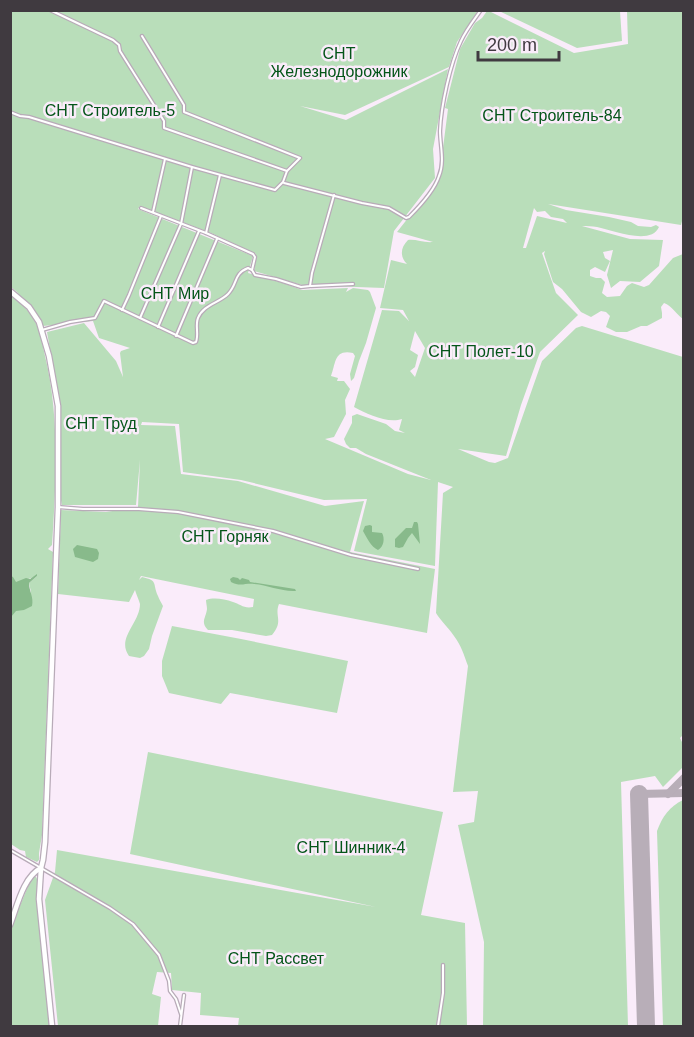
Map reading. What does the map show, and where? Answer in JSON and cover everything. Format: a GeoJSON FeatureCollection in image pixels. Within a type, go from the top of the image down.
{"type":"FeatureCollection","features":[{"type":"Feature","properties":{"kind":"street"},"geometry":{"type":"LineString","coordinates":[[50,10],[119,45],[120,51],[164,121],[164,128],[287,171]]}},
{"type":"Feature","properties":{"kind":"street"},"geometry":{"type":"LineString","coordinates":[[284,183],[389,208],[406,218],[412,213],[439,179],[442,108],[457,49],[481,10]]}},
{"type":"Feature","properties":{"kind":"street"},"geometry":{"type":"LineString","coordinates":[[10,112],[275,190],[284,183],[287,171],[300,158],[184,112],[184,105],[142,36]]}},
{"type":"Feature","properties":{"kind":"street"},"geometry":{"type":"LineString","coordinates":[[153,213],[165,159]]}},
{"type":"Feature","properties":{"kind":"street"},"geometry":{"type":"LineString","coordinates":[[140,318],[180,224],[192,167]]}},
{"type":"Feature","properties":{"kind":"street"},"geometry":{"type":"LineString","coordinates":[[206,233],[220,175]]}},
{"type":"Feature","properties":{"kind":"street"},"geometry":{"type":"LineString","coordinates":[[310,286],[334,195]]}},
{"type":"Feature","properties":{"kind":"street"},"geometry":{"type":"LineString","coordinates":[[141,208],[254,254],[252,270]]}},
{"type":"Feature","properties":{"kind":"street"},"geometry":{"type":"LineString","coordinates":[[122,310],[161,216]]}},
{"type":"Feature","properties":{"kind":"street"},"geometry":{"type":"LineString","coordinates":[[159,327],[199,231]]}},
{"type":"Feature","properties":{"kind":"street"},"geometry":{"type":"LineString","coordinates":[[176,336],[217,239]]}},
{"type":"Feature","properties":{"kind":"street"},"geometry":{"type":"LineString","coordinates":[[42,330],[94,318],[104,301],[193,343],[198,337],[197,319],[201,313],[230,292],[237,275],[248,268],[255,275],[301,287],[353,284]]}},
{"type":"Feature","properties":{"kind":"street"},"geometry":{"type":"LineString","coordinates":[[10,291],[29,308],[39,322],[52,371],[58,406],[58,507],[45,842],[39,899],[52,1026]]}},
{"type":"Feature","properties":{"kind":"street"},"geometry":{"type":"LineString","coordinates":[[58,507],[127,508],[178,512],[273,531],[360,557],[418,569]]}},
{"type":"Feature","properties":{"kind":"street"},"geometry":{"type":"LineString","coordinates":[[10,850],[133,924],[159,956],[169,981],[170,991],[181,1014]]}},
{"type":"Feature","properties":{"kind":"street"},"geometry":{"type":"LineString","coordinates":[[10,925],[29,877],[41,868]]}},
{"type":"Feature","properties":{"kind":"street"},"geometry":{"type":"LineString","coordinates":[[438,1026],[443,993],[443,965]]}},
{"type":"Feature","properties":{"kind":"street"},"geometry":{"type":"LineString","coordinates":[[173,995],[183,1001]]}},
{"type":"Feature","properties":{"kind":"street"},"geometry":{"type":"LineString","coordinates":[[180,1026],[184,995]]}},
{"type":"Feature","properties":{"kind":"green space"},"geometry":{"type":"Polygon","coordinates":[[[11,11],[478,11],[457,42],[449,67],[345,115],[300,106],[346,120],[448,69],[433,149],[435,178],[394,231],[384,288],[302,285],[254,271],[256,254],[211,233],[140,206],[138,209],[253,256],[248,273],[302,290],[348,288],[346,292],[353,288],[368,290],[376,308],[354,378],[351,381],[350,374],[355,356],[347,352],[337,358],[331,376],[338,378],[337,381],[344,381],[350,389],[345,400],[346,414],[334,437],[325,439],[408,474],[431,480],[356,448],[350,448],[344,439],[352,423],[352,416],[357,414],[386,424],[395,431],[405,433],[399,430],[402,419],[384,419],[354,407],[382,310],[399,311],[409,321],[403,310],[380,308],[391,260],[407,264],[402,252],[408,240],[433,242],[397,232],[439,179],[448,109],[445,108],[460,49],[475,23],[487,11],[574,53],[628,44],[627,11],[683,11],[684,213],[681,225],[548,204],[566,210],[631,222],[638,226],[656,225],[659,227],[655,233],[640,236],[582,226],[630,239],[663,240],[659,266],[640,282],[620,281],[611,288],[607,275],[613,250],[603,252],[605,258],[610,261],[605,272],[595,267],[590,270],[590,276],[601,278],[605,282],[602,293],[607,297],[620,296],[632,283],[644,287],[649,285],[673,258],[683,254],[683,319],[664,303],[661,307],[662,318],[647,326],[627,332],[616,332],[606,327],[610,316],[606,312],[601,311],[591,317],[581,312],[562,289],[553,282],[545,251],[542,253],[556,293],[578,315],[540,352],[506,456],[458,449],[489,462],[495,463],[508,458],[542,361],[576,328],[582,326],[683,357],[684,734],[680,738],[683,744],[683,767],[663,787],[655,776],[621,782],[628,1026],[483,1026],[484,942],[458,825],[474,822],[478,791],[453,792],[468,666],[459,643],[436,613],[443,493],[453,487],[438,482],[435,566],[354,551],[367,499],[324,500],[241,480],[183,472],[179,424],[142,422],[141,425],[175,426],[181,474],[238,481],[325,506],[364,501],[350,552],[435,569],[427,633],[279,604],[278,622],[272,635],[232,630],[208,630],[204,622],[207,609],[206,600],[223,599],[245,607],[253,607],[254,599],[141,576],[139,580],[142,577],[153,581],[163,606],[149,649],[140,658],[129,656],[125,643],[140,604],[135,590],[129,602],[58,594],[61,510],[106,512],[138,507],[140,460],[136,505],[62,505],[59,491],[60,408],[47,332],[84,323],[116,361],[123,377],[120,353],[130,348],[99,338],[93,321],[43,326],[11,287],[11,11]],[[534,208],[523,248],[526,248],[537,216],[567,223],[563,219],[551,217],[545,211],[537,212],[534,208]],[[415,331],[410,350],[418,355],[415,367],[410,371],[415,377],[425,348],[415,331]]]}},
{"type":"Feature","properties":{"kind":"green space"},"geometry":{"type":"Polygon","coordinates":[[[499,11],[620,11],[622,41],[577,48],[499,11]]]}},
{"type":"Feature","properties":{"kind":"green space"},"geometry":{"type":"Polygon","coordinates":[[[11,294],[30,314],[40,333],[50,379],[55,426],[52,545],[48,549],[53,552],[42,835],[37,862],[26,857],[25,851],[11,844],[10,617],[16,610],[24,610],[31,592],[29,583],[37,576],[28,579],[11,597],[11,294]]]}},
{"type":"Feature","properties":{"kind":"green space"},"geometry":{"type":"Polygon","coordinates":[[[172,626],[348,661],[337,713],[230,693],[221,704],[169,693],[162,676],[162,661],[172,626]]]}},
{"type":"Feature","properties":{"kind":"green space","name":"СНТ Рассвет"},"geometry":{"type":"Polygon","coordinates":[[[148,752],[443,812],[421,915],[465,923],[467,1026],[238,1026],[239,1018],[200,1015],[201,993],[172,990],[171,973],[157,972],[152,994],[161,997],[158,1026],[58,1026],[45,900],[55,872],[57,850],[376,907],[130,854],[148,752]]]}},
{"type":"Feature","properties":{"kind":"green space"},"geometry":{"type":"Polygon","coordinates":[[[683,800],[683,1026],[663,1026],[657,831],[667,812],[683,800]]]}},
{"type":"Feature","properties":{"kind":"green space"},"geometry":{"type":"Polygon","coordinates":[[[33,877],[36,877],[38,881],[50,1026],[11,1026],[10,930],[33,877]]]}},
{"type":"Feature","properties":{"kind":"shaded area"},"geometry":{"type":"Polygon","coordinates":[[[414,522],[418,524],[420,544],[412,533],[403,547],[395,547],[395,539],[406,528],[412,528],[414,522]]]}},
{"type":"Feature","properties":{"kind":"shaded area"},"geometry":{"type":"Polygon","coordinates":[[[370,525],[372,532],[383,535],[383,545],[378,550],[371,545],[363,531],[365,526],[370,525]]]}},
{"type":"Feature","properties":{"kind":"shaded area"},"geometry":{"type":"Polygon","coordinates":[[[77,545],[97,549],[98,559],[93,562],[75,557],[73,549],[77,545]]]}},
{"type":"Feature","properties":{"kind":"shaded area"},"geometry":{"type":"Polygon","coordinates":[[[37,574],[29,583],[32,606],[16,611],[11,617],[11,576],[16,582],[26,578],[30,579],[37,574]]]}},
{"type":"Feature","properties":{"kind":"shaded area"},"geometry":{"type":"Polygon","coordinates":[[[233,577],[296,591],[254,584],[237,584],[231,582],[230,579],[233,577]]]}},
{"type":"Feature","properties":{"kind":"taxiway"},"geometry":{"type":"LineString","coordinates":[[668,794],[684,778]]}},
{"type":"Feature","properties":{"kind":"taxiway"},"geometry":{"type":"LineString","coordinates":[[639,794],[684,793]]}},
{"type":"Feature","properties":{"kind":"runway"},"geometry":{"type":"LineString","coordinates":[[639,794],[646,1026]]}},
{"type":"Feature","properties":{"kind":"park label","name":"СНТ Железнодорожник"},"geometry":{"type":"Point","coordinates":[339,62]}},
{"type":"Feature","properties":{"kind":"park label","name":"СНТ Строитель-5"},"geometry":{"type":"Point","coordinates":[110,110]}},
{"type":"Feature","properties":{"kind":"park label","name":"СНТ Строитель-84"},"geometry":{"type":"Point","coordinates":[552,115]}},
{"type":"Feature","properties":{"kind":"park label","name":"СНТ Мир"},"geometry":{"type":"Point","coordinates":[175,293]}},
{"type":"Feature","properties":{"kind":"park label","name":"СНТ Полет-10"},"geometry":{"type":"Point","coordinates":[481,351]}},
{"type":"Feature","properties":{"kind":"park label","name":"СНТ Труд"},"geometry":{"type":"Point","coordinates":[101,423]}},
{"type":"Feature","properties":{"kind":"park label","name":"СНТ Горняк"},"geometry":{"type":"Point","coordinates":[225,536]}},
{"type":"Feature","properties":{"kind":"park label","name":"СНТ Шинник-4"},"geometry":{"type":"Point","coordinates":[351,847]}}]}
